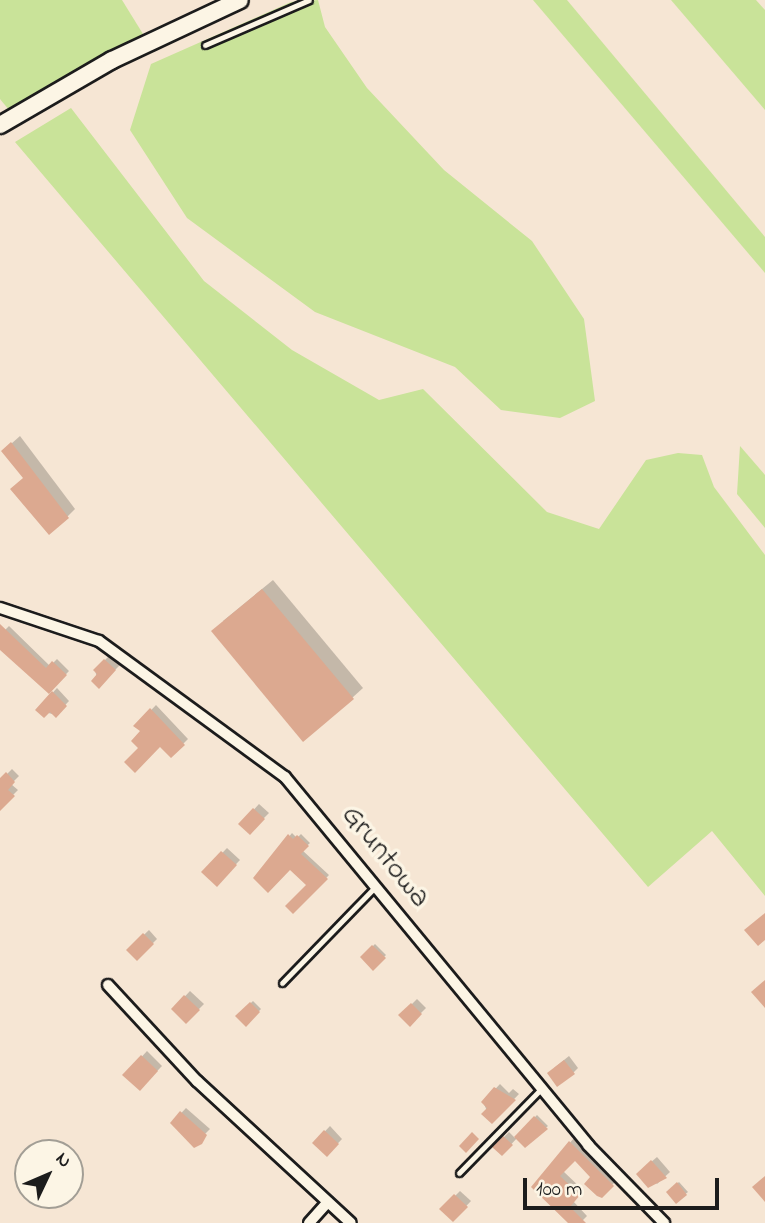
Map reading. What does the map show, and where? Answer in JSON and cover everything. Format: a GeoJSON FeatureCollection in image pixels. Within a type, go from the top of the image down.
{"type":"FeatureCollection","features":[{"type":"Feature","properties":{"kind":"main road"},"geometry":{"type":"LineString","coordinates":[[0,125],[122,55],[240,0]]}},
{"type":"Feature","properties":{"kind":"street","name":"Gruntowa"},"geometry":{"type":"LineString","coordinates":[[0,608],[99,641],[273,766],[376,886],[609,1169],[664,1223]]}},
{"type":"Feature","properties":{"kind":"street"},"geometry":{"type":"LineString","coordinates":[[108,985],[197,1081],[351,1223]]}},
{"type":"Feature","properties":{"kind":"street"},"geometry":{"type":"LineString","coordinates":[[309,1223],[328,1202]]}},
{"type":"Feature","properties":{"kind":"lane"},"geometry":{"type":"LineString","coordinates":[[205,45],[309,0]]}},
{"type":"Feature","properties":{"kind":"lane"},"geometry":{"type":"LineString","coordinates":[[282,983],[376,886]]}},
{"type":"Feature","properties":{"kind":"lane"},"geometry":{"type":"LineString","coordinates":[[459,1173],[542,1088]]}},
{"type":"Feature","properties":{"kind":"green space"},"geometry":{"type":"Polygon","coordinates":[[[0,0],[122,0],[143,34],[9,110],[0,99],[0,0]]]}},
{"type":"Feature","properties":{"kind":"green space"},"geometry":{"type":"Polygon","coordinates":[[[318,0],[325,27],[367,88],[444,170],[532,241],[584,319],[595,401],[560,418],[501,410],[455,367],[315,312],[187,218],[130,130],[151,64],[291,2],[318,0]]]}},
{"type":"Feature","properties":{"kind":"green space"},"geometry":{"type":"Polygon","coordinates":[[[533,0],[567,0],[765,237],[765,273],[533,0]]]}},
{"type":"Feature","properties":{"kind":"green space"},"geometry":{"type":"Polygon","coordinates":[[[671,0],[756,0],[765,10],[765,110],[671,0]]]}},
{"type":"Feature","properties":{"kind":"green space"},"geometry":{"type":"Polygon","coordinates":[[[71,108],[204,281],[292,350],[379,400],[423,389],[547,512],[599,529],[646,460],[678,453],[702,455],[714,487],[765,555],[765,896],[712,831],[648,887],[15,142],[71,108]]]}},
{"type":"Feature","properties":{"kind":"green space"},"geometry":{"type":"Polygon","coordinates":[[[740,446],[765,475],[765,528],[737,494],[740,446]]]}},
{"type":"Feature","properties":{"kind":"building"},"geometry":{"type":"Polygon","coordinates":[[[11,442],[69,518],[49,535],[10,489],[23,478],[1,451],[11,442]]]}},
{"type":"Feature","properties":{"kind":"building"},"geometry":{"type":"Polygon","coordinates":[[[262,589],[354,699],[303,742],[211,631],[262,589]]]}},
{"type":"Feature","properties":{"kind":"building"},"geometry":{"type":"Polygon","coordinates":[[[0,624],[46,668],[52,661],[67,675],[49,694],[0,650],[0,624]]]}},
{"type":"Feature","properties":{"kind":"building"},"geometry":{"type":"Polygon","coordinates":[[[104,659],[116,670],[99,689],[91,681],[97,674],[93,670],[104,659]]]}},
{"type":"Feature","properties":{"kind":"building"},"geometry":{"type":"Polygon","coordinates":[[[52,691],[67,706],[56,718],[50,712],[44,718],[35,710],[52,691]]]}},
{"type":"Feature","properties":{"kind":"building"},"geometry":{"type":"Polygon","coordinates":[[[150,708],[185,745],[171,758],[160,747],[135,773],[124,762],[138,748],[131,741],[140,731],[133,726],[150,708]]]}},
{"type":"Feature","properties":{"kind":"building"},"geometry":{"type":"Polygon","coordinates":[[[6,772],[15,782],[8,790],[15,796],[0,811],[0,778],[6,772]]]}},
{"type":"Feature","properties":{"kind":"building"},"geometry":{"type":"Polygon","coordinates":[[[253,808],[265,819],[250,835],[238,824],[253,808]]]}},
{"type":"Feature","properties":{"kind":"building"},"geometry":{"type":"Polygon","coordinates":[[[288,834],[293,839],[297,835],[309,846],[301,854],[328,879],[293,914],[285,906],[306,885],[290,870],[268,893],[253,878],[288,834]]]}},
{"type":"Feature","properties":{"kind":"building"},"geometry":{"type":"Polygon","coordinates":[[[221,851],[237,865],[217,887],[201,872],[221,851]]]}},
{"type":"Feature","properties":{"kind":"building"},"geometry":{"type":"Polygon","coordinates":[[[765,913],[765,940],[758,946],[744,930],[765,913]]]}},
{"type":"Feature","properties":{"kind":"building"},"geometry":{"type":"Polygon","coordinates":[[[143,933],[154,944],[137,961],[126,950],[143,933]]]}},
{"type":"Feature","properties":{"kind":"building"},"geometry":{"type":"Polygon","coordinates":[[[372,945],[386,958],[373,971],[360,957],[372,945]]]}},
{"type":"Feature","properties":{"kind":"building"},"geometry":{"type":"Polygon","coordinates":[[[765,980],[765,1008],[751,992],[765,980]]]}},
{"type":"Feature","properties":{"kind":"building"},"geometry":{"type":"Polygon","coordinates":[[[184,995],[200,1010],[186,1024],[171,1009],[184,995]]]}},
{"type":"Feature","properties":{"kind":"building"},"geometry":{"type":"Polygon","coordinates":[[[250,1002],[260,1012],[246,1027],[235,1016],[250,1002]]]}},
{"type":"Feature","properties":{"kind":"building"},"geometry":{"type":"Polygon","coordinates":[[[411,1003],[422,1014],[410,1027],[398,1015],[411,1003]]]}},
{"type":"Feature","properties":{"kind":"building"},"geometry":{"type":"Polygon","coordinates":[[[141,1055],[158,1071],[140,1091],[122,1075],[141,1055]]]}},
{"type":"Feature","properties":{"kind":"building"},"geometry":{"type":"Polygon","coordinates":[[[564,1060],[575,1074],[557,1087],[547,1073],[564,1060]]]}},
{"type":"Feature","properties":{"kind":"building"},"geometry":{"type":"Polygon","coordinates":[[[494,1087],[516,1100],[492,1124],[481,1114],[487,1108],[481,1102],[494,1087]]]}},
{"type":"Feature","properties":{"kind":"building"},"geometry":{"type":"Polygon","coordinates":[[[180,1111],[207,1135],[202,1144],[194,1148],[170,1123],[180,1111]]]}},
{"type":"Feature","properties":{"kind":"building"},"geometry":{"type":"Polygon","coordinates":[[[534,1116],[548,1129],[525,1148],[514,1137],[534,1116]]]}},
{"type":"Feature","properties":{"kind":"building"},"geometry":{"type":"Polygon","coordinates":[[[324,1130],[339,1144],[327,1157],[312,1143],[324,1130]]]}},
{"type":"Feature","properties":{"kind":"building"},"geometry":{"type":"Polygon","coordinates":[[[472,1132],[479,1139],[466,1153],[459,1146],[472,1132]]]}},
{"type":"Feature","properties":{"kind":"building"},"geometry":{"type":"Polygon","coordinates":[[[503,1136],[513,1145],[502,1156],[492,1147],[503,1136]]]}},
{"type":"Feature","properties":{"kind":"building"},"geometry":{"type":"Polygon","coordinates":[[[569,1141],[614,1186],[602,1198],[597,1196],[584,1184],[590,1177],[575,1161],[560,1176],[580,1195],[570,1207],[586,1223],[568,1223],[531,1187],[569,1141]]]}},
{"type":"Feature","properties":{"kind":"building"},"geometry":{"type":"Polygon","coordinates":[[[651,1160],[667,1178],[648,1188],[636,1174],[651,1160]]]}},
{"type":"Feature","properties":{"kind":"building"},"geometry":{"type":"Polygon","coordinates":[[[765,1176],[765,1202],[752,1187],[765,1176]]]}},
{"type":"Feature","properties":{"kind":"building"},"geometry":{"type":"Polygon","coordinates":[[[677,1182],[687,1195],[676,1204],[666,1192],[677,1182]]]}},
{"type":"Feature","properties":{"kind":"building"},"geometry":{"type":"Polygon","coordinates":[[[454,1194],[468,1207],[453,1222],[439,1209],[454,1194]]]}}]}
